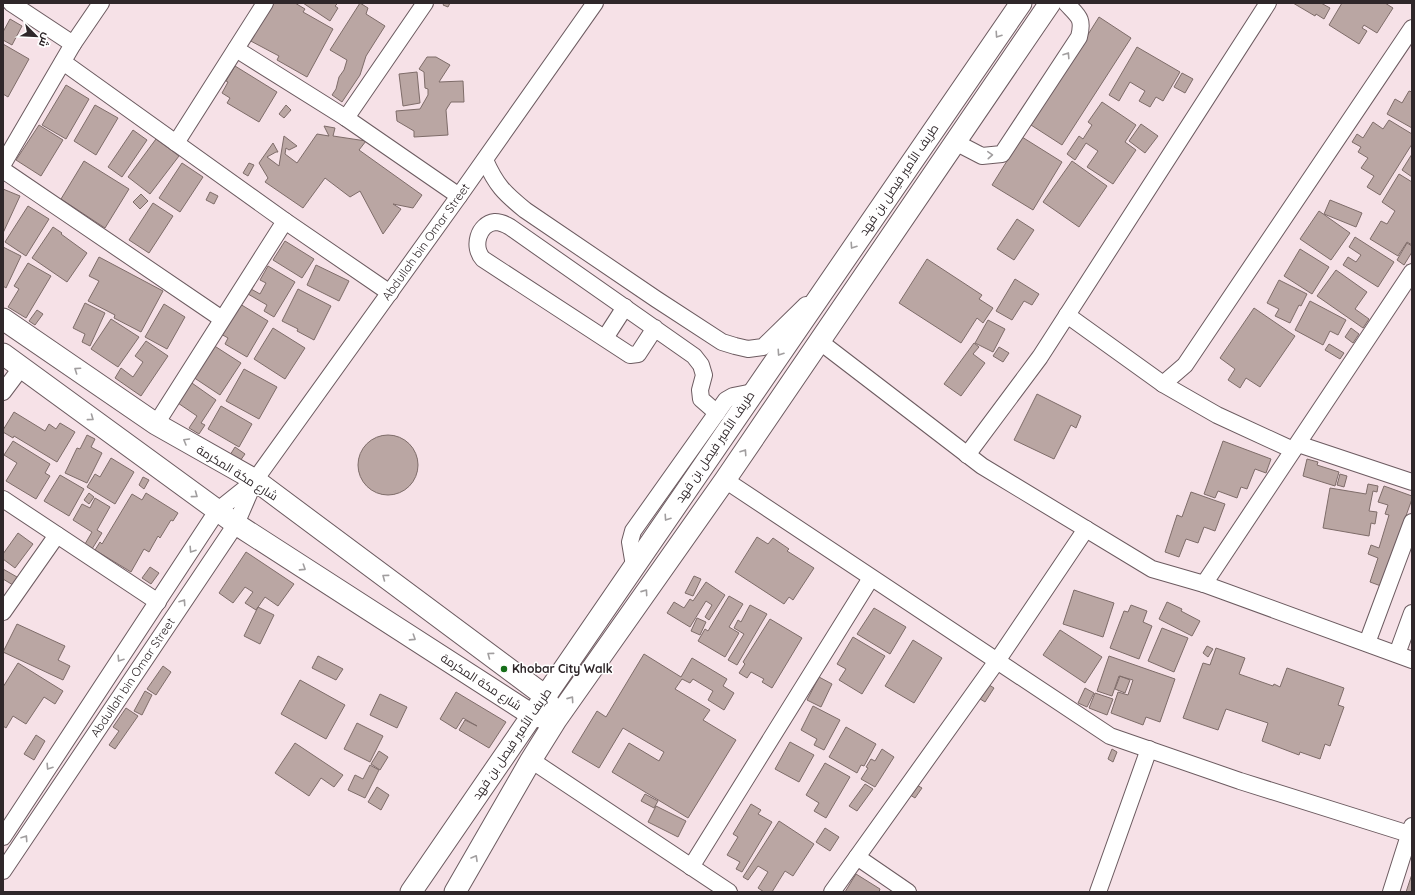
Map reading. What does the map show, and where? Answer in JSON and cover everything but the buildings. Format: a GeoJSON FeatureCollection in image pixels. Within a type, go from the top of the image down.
{"type":"FeatureCollection","features":[{"type":"Feature","properties":{"kind":"main road","name":"طريف الأمير فيصل بن فهد"},"geometry":{"type":"LineString","coordinates":[[411,892],[1021,3]]}},
{"type":"Feature","properties":{"kind":"main road","name":"طريف الأمير فيصل بن فهد"},"geometry":{"type":"LineString","coordinates":[[459,891],[531,760],[556,720],[725,480],[1050,3]]}},
{"type":"Feature","properties":{"kind":"main road","name":"شارع مكة المكرمة"},"geometry":{"type":"LineString","coordinates":[[3,319],[156,424],[255,480],[545,696],[556,720]]}},
{"type":"Feature","properties":{"kind":"main road","name":"شارع مكة المكرمة"},"geometry":{"type":"LineString","coordinates":[[3,354],[236,524],[532,715],[556,720]]}},
{"type":"Feature","properties":{"kind":"street"},"geometry":{"type":"LineString","coordinates":[[11,3],[73,44]]}},
{"type":"Feature","properties":{"kind":"street"},"geometry":{"type":"LineString","coordinates":[[3,164],[62,62],[101,3]]}},
{"type":"Feature","properties":{"kind":"street"},"geometry":{"type":"LineString","coordinates":[[176,143],[265,3]]}},
{"type":"Feature","properties":{"kind":"street"},"geometry":{"type":"LineString","coordinates":[[346,118],[424,3]]}},
{"type":"Feature","properties":{"kind":"street","name":"Abdullah bin Omar Street"},"geometry":{"type":"LineString","coordinates":[[3,871],[236,524],[255,480],[485,160],[595,3]]}},
{"type":"Feature","properties":{"kind":"street"},"geometry":{"type":"LineString","coordinates":[[955,142],[982,156],[1002,154],[1079,37],[1082,25],[1080,18],[1066,3]]}},
{"type":"Feature","properties":{"kind":"street"},"geometry":{"type":"LineString","coordinates":[[967,456],[1040,357],[1268,3]]}},
{"type":"Feature","properties":{"kind":"street"},"geometry":{"type":"LineString","coordinates":[[1163,384],[1186,365],[1412,28]]}},
{"type":"Feature","properties":{"kind":"street"},"geometry":{"type":"LineString","coordinates":[[236,49],[346,118],[459,196]]}},
{"type":"Feature","properties":{"kind":"street"},"geometry":{"type":"LineString","coordinates":[[62,62],[285,221],[390,293]]}},
{"type":"Feature","properties":{"kind":"street"},"geometry":{"type":"LineString","coordinates":[[485,160],[492,177],[509,198],[656,299],[722,342],[748,349],[763,347],[826,286]]}},
{"type":"Feature","properties":{"kind":"street"},"geometry":{"type":"LineString","coordinates":[[3,170],[222,319]]}},
{"type":"Feature","properties":{"kind":"street"},"geometry":{"type":"LineString","coordinates":[[156,424],[285,221]]}},
{"type":"Feature","properties":{"kind":"street"},"geometry":{"type":"LineString","coordinates":[[655,328],[638,354],[634,356],[630,355],[483,259],[478,253],[477,240],[485,226],[490,224],[497,222],[510,227],[655,328],[694,356],[701,365],[704,375],[700,390],[701,399],[717,413]]}},
{"type":"Feature","properties":{"kind":"street"},"geometry":{"type":"LineString","coordinates":[[1204,584],[1411,277]]}},
{"type":"Feature","properties":{"kind":"street"},"geometry":{"type":"LineString","coordinates":[[604,338],[625,307]]}},
{"type":"Feature","properties":{"kind":"street"},"geometry":{"type":"LineString","coordinates":[[1066,315],[1163,384],[1217,415],[1295,447],[1412,482]]}},
{"type":"Feature","properties":{"kind":"street"},"geometry":{"type":"LineString","coordinates":[[819,341],[967,456],[1152,569],[1204,584],[1412,660]]}},
{"type":"Feature","properties":{"kind":"street"},"geometry":{"type":"LineString","coordinates":[[3,392],[21,368]]}},
{"type":"Feature","properties":{"kind":"street"},"geometry":{"type":"LineString","coordinates":[[634,566],[630,542],[634,531],[726,400],[733,396],[753,392]]}},
{"type":"Feature","properties":{"kind":"street","name":"Abdullah bin Omar Street"},"geometry":{"type":"LineString","coordinates":[[3,837],[217,511],[255,480]]}},
{"type":"Feature","properties":{"kind":"street"},"geometry":{"type":"LineString","coordinates":[[725,480],[1110,736],[1240,781],[1411,830],[1391,892]]}},
{"type":"Feature","properties":{"kind":"street"},"geometry":{"type":"LineString","coordinates":[[3,499],[158,602]]}},
{"type":"Feature","properties":{"kind":"street"},"geometry":{"type":"LineString","coordinates":[[1367,643],[1412,522]]}},
{"type":"Feature","properties":{"kind":"street"},"geometry":{"type":"LineString","coordinates":[[832,892],[997,661],[1086,529]]}},
{"type":"Feature","properties":{"kind":"street"},"geometry":{"type":"LineString","coordinates":[[3,612],[57,535]]}},
{"type":"Feature","properties":{"kind":"street"},"geometry":{"type":"LineString","coordinates":[[692,867],[871,578]]}},
{"type":"Feature","properties":{"kind":"street"},"geometry":{"type":"LineString","coordinates":[[1397,654],[1412,613]]}},
{"type":"Feature","properties":{"kind":"street"},"geometry":{"type":"LineString","coordinates":[[99,691],[116,702]]}},
{"type":"Feature","properties":{"kind":"street"},"geometry":{"type":"LineString","coordinates":[[1098,892],[1149,749]]}},
{"type":"Feature","properties":{"kind":"street"},"geometry":{"type":"LineString","coordinates":[[531,760],[729,892]]}},
{"type":"Feature","properties":{"kind":"street"},"geometry":{"type":"LineString","coordinates":[[857,857],[908,892]]}},
{"type":"Feature","properties":{"kind":"place","name":"Khobar City Walk"},"geometry":{"type":"Point","coordinates":[504,669]}}]}
